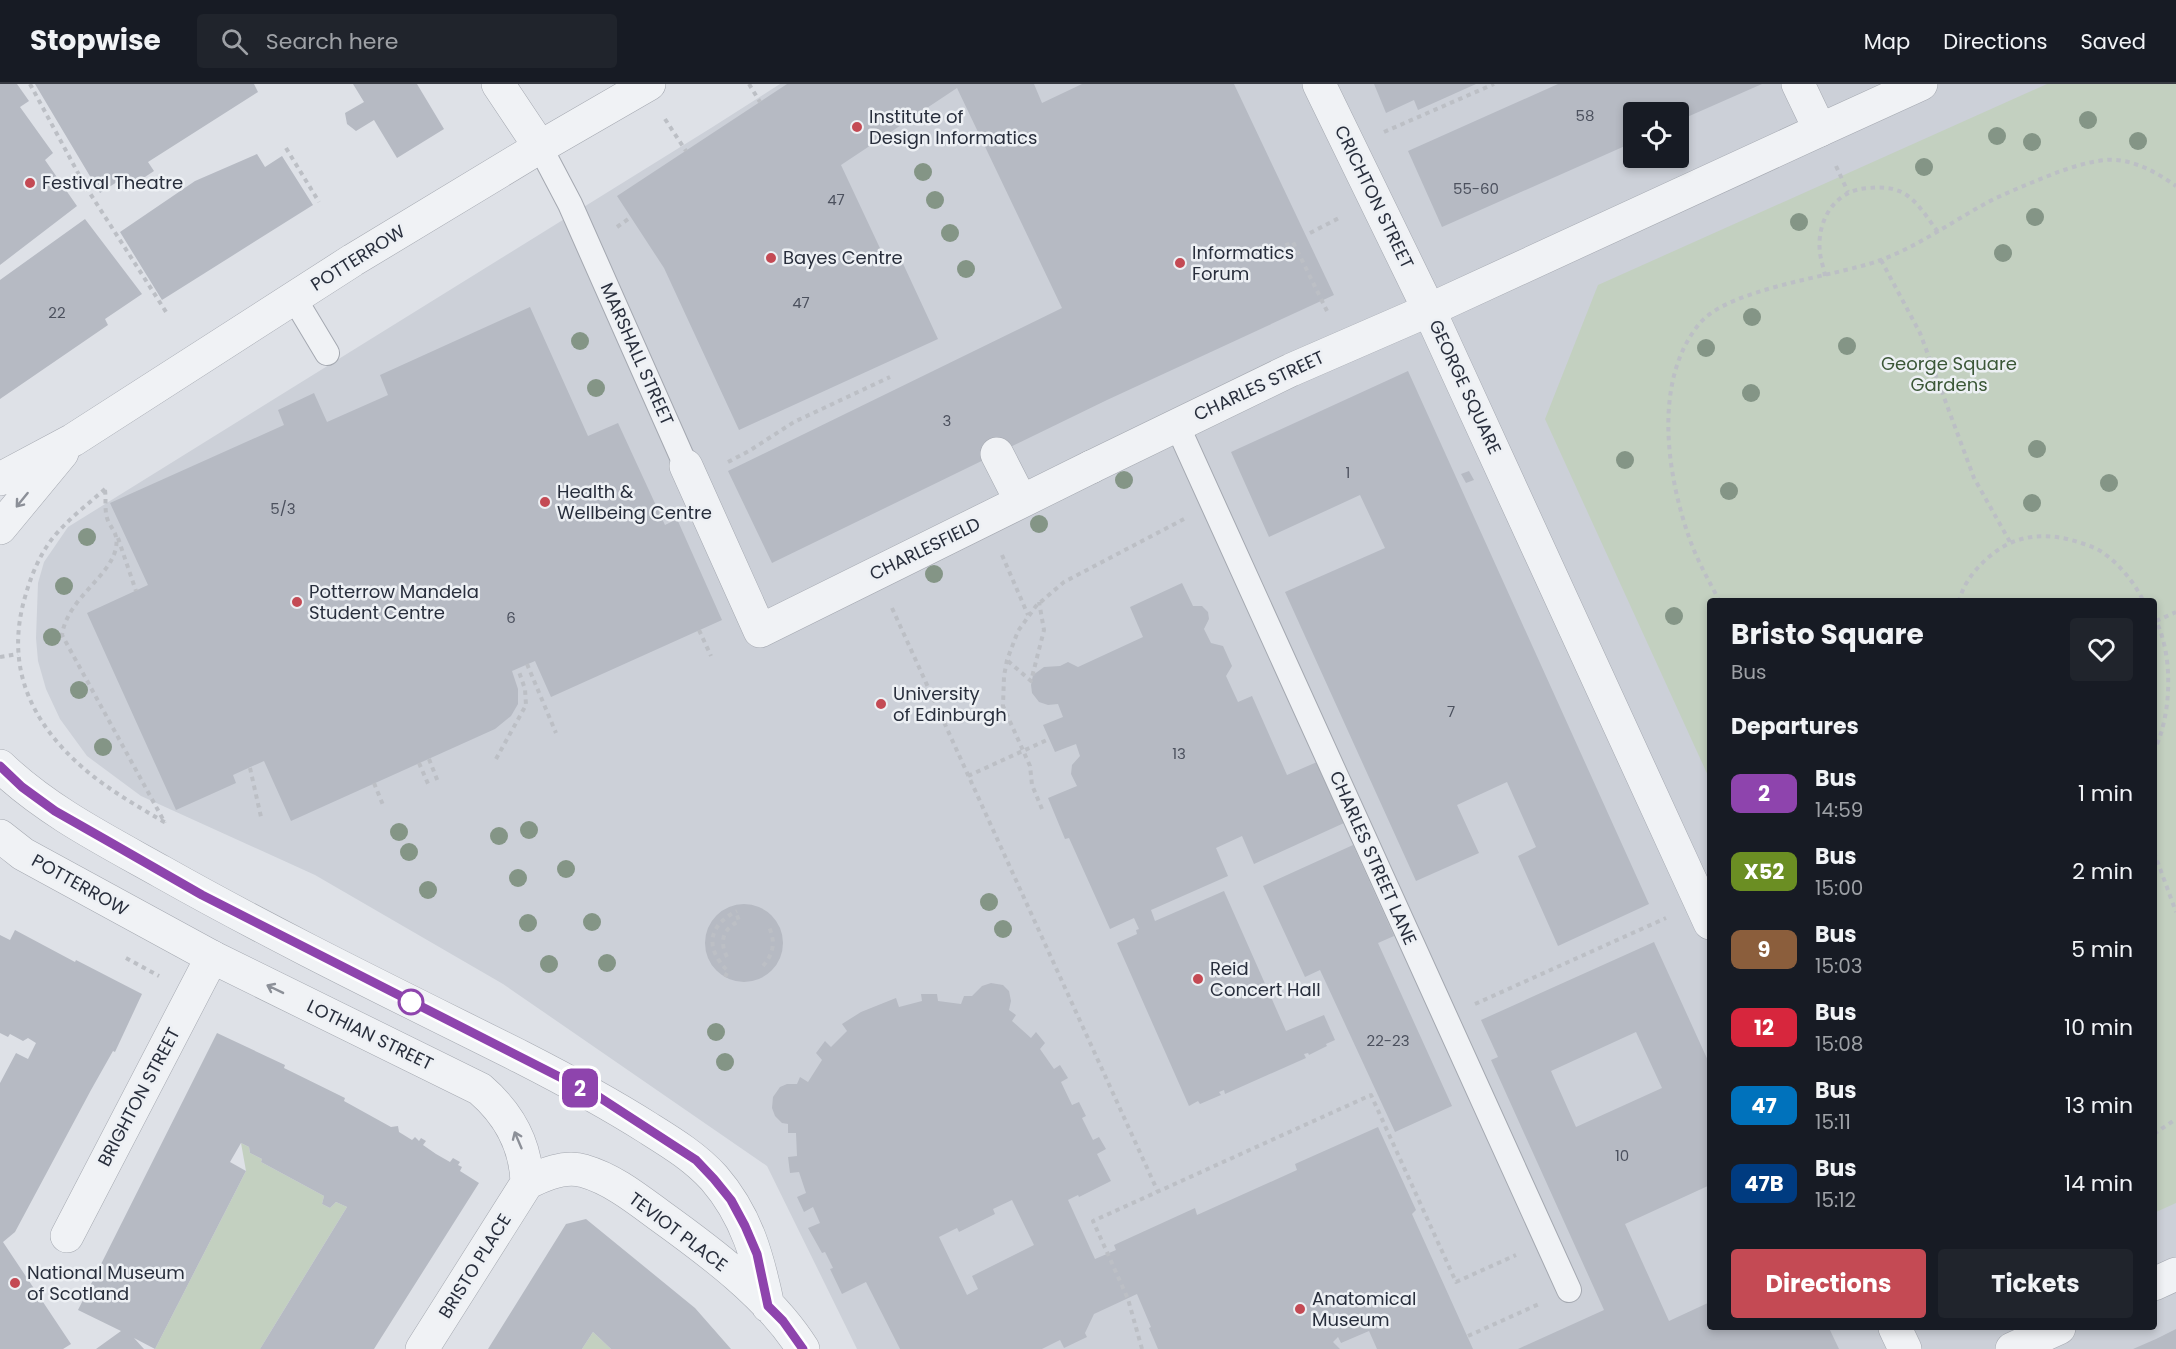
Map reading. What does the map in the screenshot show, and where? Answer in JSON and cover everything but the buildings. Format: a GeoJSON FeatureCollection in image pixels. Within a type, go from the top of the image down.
{"type":"FeatureCollection","features":[{"type":"Feature","properties":{"kind":"street","name":"MARSHALL STREET"},"geometry":{"type":"LineString","coordinates":[[498,84],[540,147]]}},
{"type":"Feature","properties":{"kind":"street","name":"POTTERROW"},"geometry":{"type":"LineString","coordinates":[[0,479],[73,440],[294,298],[540,147],[649,84]]}},
{"type":"Feature","properties":{"kind":"street","name":"CRICHTON STREET"},"geometry":{"type":"LineString","coordinates":[[1319,84],[1429,310]]}},
{"type":"Feature","properties":{"kind":"street"},"geometry":{"type":"LineString","coordinates":[[1798,84],[1820,130]]}},
{"type":"Feature","properties":{"kind":"street","name":"GEORGE SQUARE"},"geometry":{"type":"LineString","coordinates":[[1705,913],[1429,310],[1921,84]]}},
{"type":"Feature","properties":{"kind":"street","name":"CHARLES STREET"},"geometry":{"type":"LineString","coordinates":[[1091,466],[1291,369],[1429,310]]}},
{"type":"Feature","properties":{"kind":"street","name":"POTTERROW"},"geometry":{"type":"LineString","coordinates":[[0,528],[73,440]]}},
{"type":"Feature","properties":{"kind":"street"},"geometry":{"type":"LineString","coordinates":[[997,454],[1020,501]]}},
{"type":"Feature","properties":{"kind":"street","name":"MARSHALL STREET"},"geometry":{"type":"LineString","coordinates":[[686,466],[760,631]]}},
{"type":"Feature","properties":{"kind":"street","name":"CHARLESFIELD"},"geometry":{"type":"LineString","coordinates":[[760,631],[1091,466]]}},
{"type":"Feature","properties":{"kind":"street"},"geometry":{"type":"LineString","coordinates":[[0,766],[22,787],[55,811],[202,895],[599,1097],[696,1160],[731,1200],[745,1226],[757,1254],[768,1306]]}},
{"type":"Feature","properties":{"kind":"street","name":"POTTERROW"},"geometry":{"type":"LineString","coordinates":[[0,836],[23,854],[162,931]]}},
{"type":"Feature","properties":{"kind":"street","name":"LOTHIAN STREET"},"geometry":{"type":"LineString","coordinates":[[162,931],[480,1089],[495,1102],[517,1135],[526,1165],[527,1183]]}},
{"type":"Feature","properties":{"kind":"street","name":"BRIGHTON STREET"},"geometry":{"type":"LineString","coordinates":[[67,1236],[212,957]]}},
{"type":"Feature","properties":{"kind":"street","name":"TEVIOT PLACE"},"geometry":{"type":"LineString","coordinates":[[527,1183],[555,1171],[582,1170],[608,1181],[642,1202],[707,1251],[768,1306],[803,1349]]}},
{"type":"Feature","properties":{"kind":"street","name":"BRISTO PLACE"},"geometry":{"type":"LineString","coordinates":[[422,1349],[527,1183]]}},
{"type":"Feature","properties":{"kind":"street"},"geometry":{"type":"LineString","coordinates":[[2157,1283],[2176,1274]]}},
{"type":"Feature","properties":{"kind":"street"},"geometry":{"type":"LineString","coordinates":[[1896,1330],[1905,1349]]}},
{"type":"Feature","properties":{"kind":"street"},"geometry":{"type":"LineString","coordinates":[[2012,1349],[2055,1330]]}},
{"type":"Feature","properties":{"kind":"lane","name":"MARSHALL STREET"},"geometry":{"type":"LineString","coordinates":[[540,147],[570,204],[686,466]]}},
{"type":"Feature","properties":{"kind":"lane"},"geometry":{"type":"LineString","coordinates":[[294,298],[327,353]]}},
{"type":"Feature","properties":{"kind":"lane","name":"CHARLES STREET LANE"},"geometry":{"type":"LineString","coordinates":[[1177,425],[1569,1290]]}},
{"type":"Feature","properties":{"kind":"path"},"geometry":{"type":"LineString","coordinates":[[30,84],[84,184],[168,315]]}},
{"type":"Feature","properties":{"kind":"path"},"geometry":{"type":"LineString","coordinates":[[749,84],[760,102]]}},
{"type":"Feature","properties":{"kind":"path"},"geometry":{"type":"LineString","coordinates":[[1401,124],[1494,84]]}},
{"type":"Feature","properties":{"kind":"path"},"geometry":{"type":"LineString","coordinates":[[286,148],[319,202]]}},
{"type":"Feature","properties":{"kind":"path"},"geometry":{"type":"LineString","coordinates":[[1718,598],[1690,539],[1680,507],[1670,454],[1668,409],[1675,374],[1688,341],[1713,310],[1748,296],[1881,260],[1938,232],[1994,199],[2042,178],[2085,163],[2106,160],[2126,162],[2146,168],[2176,186]]}},
{"type":"Feature","properties":{"kind":"path"},"geometry":{"type":"LineString","coordinates":[[1825,276],[1820,254],[1821,233],[1831,208],[1848,192],[1872,187],[1898,190],[1913,200],[1938,232]]}},
{"type":"Feature","properties":{"kind":"path"},"geometry":{"type":"LineString","coordinates":[[1277,249],[1293,242],[1322,301]]}},
{"type":"Feature","properties":{"kind":"path"},"geometry":{"type":"LineString","coordinates":[[1881,260],[1920,333],[1974,478],[2010,542]]}},
{"type":"Feature","properties":{"kind":"path"},"geometry":{"type":"LineString","coordinates":[[749,451],[794,422],[890,377]]}},
{"type":"Feature","properties":{"kind":"path"},"geometry":{"type":"LineString","coordinates":[[117,535],[115,551],[107,566],[74,606],[63,625],[62,635],[166,823],[118,794],[83,767],[52,736],[28,697],[18,654],[17,631],[22,609],[33,572],[42,554],[72,518],[105,489],[106,516],[117,535],[136,591]]}},
{"type":"Feature","properties":{"kind":"path"},"geometry":{"type":"LineString","coordinates":[[1042,809],[1032,786],[1030,766],[1004,706],[1004,676],[1007,660],[1018,632],[1028,615],[1064,582],[1215,505]]}},
{"type":"Feature","properties":{"kind":"path"},"geometry":{"type":"LineString","coordinates":[[986,519],[1028,615]]}},
{"type":"Feature","properties":{"kind":"path"},"geometry":{"type":"LineString","coordinates":[[1961,598],[1970,577],[1989,556],[2010,542],[2023,538],[2050,536],[2075,541],[2100,551],[2125,573],[2141,598]]}},
{"type":"Feature","properties":{"kind":"path"},"geometry":{"type":"LineString","coordinates":[[876,573],[1158,1192]]}},
{"type":"Feature","properties":{"kind":"path"},"geometry":{"type":"LineString","coordinates":[[1007,660],[1031,681],[1044,630],[1040,602]]}},
{"type":"Feature","properties":{"kind":"path"},"geometry":{"type":"LineString","coordinates":[[2157,618],[2176,612]]}},
{"type":"Feature","properties":{"kind":"path"},"geometry":{"type":"LineString","coordinates":[[2157,626],[2166,660],[2168,701],[2166,718],[2157,745]]}},
{"type":"Feature","properties":{"kind":"path"},"geometry":{"type":"LineString","coordinates":[[699,630],[711,656]]}},
{"type":"Feature","properties":{"kind":"path"},"geometry":{"type":"LineString","coordinates":[[0,657],[18,654]]}},
{"type":"Feature","properties":{"kind":"path"},"geometry":{"type":"LineString","coordinates":[[527,664],[556,733]]}},
{"type":"Feature","properties":{"kind":"path"},"geometry":{"type":"LineString","coordinates":[[496,759],[526,705],[525,690],[518,669]]}},
{"type":"Feature","properties":{"kind":"path"},"geometry":{"type":"LineString","coordinates":[[968,776],[1049,739]]}},
{"type":"Feature","properties":{"kind":"path"},"geometry":{"type":"LineString","coordinates":[[429,759],[438,782]]}},
{"type":"Feature","properties":{"kind":"path"},"geometry":{"type":"LineString","coordinates":[[419,763],[429,786]]}},
{"type":"Feature","properties":{"kind":"path"},"geometry":{"type":"LineString","coordinates":[[250,768],[261,817]]}},
{"type":"Feature","properties":{"kind":"path"},"geometry":{"type":"LineString","coordinates":[[375,783],[383,805]]}},
{"type":"Feature","properties":{"kind":"path"},"geometry":{"type":"LineString","coordinates":[[2157,860],[2176,912]]}},
{"type":"Feature","properties":{"kind":"path"},"geometry":{"type":"LineString","coordinates":[[725,976],[729,971],[719,962],[713,951],[712,939],[716,927],[725,917],[737,913],[739,921],[731,925],[722,940],[727,957]]}},
{"type":"Feature","properties":{"kind":"path"},"geometry":{"type":"LineString","coordinates":[[1445,1018],[1705,913]]}},
{"type":"Feature","properties":{"kind":"path"},"geometry":{"type":"LineString","coordinates":[[763,966],[770,958],[773,947],[773,935],[768,925]]}},
{"type":"Feature","properties":{"kind":"path"},"geometry":{"type":"LineString","coordinates":[[1142,1349],[1128,1299],[1093,1221],[1371,1095],[1456,1282],[1546,1241]]}},
{"type":"Feature","properties":{"kind":"path"},"geometry":{"type":"LineString","coordinates":[[2157,1132],[2176,1119]]}},
{"type":"Feature","properties":{"kind":"path"},"geometry":{"type":"LineString","coordinates":[[1468,1336],[1569,1290]]}},
{"type":"Feature","properties":{"kind":"shaded area","name":"University of Edinburgh"},"geometry":{"type":"Polygon","coordinates":[[[780,84],[2176,84],[2176,1349],[857,1349],[767,1166],[503,984],[315,875],[141,796],[87,756],[60,719],[46,689],[38,661],[36,638],[38,583],[44,562],[68,527],[780,84]]]}},
{"type":"Feature","properties":{"kind":"green space","name":"George Square Gardens"},"geometry":{"type":"Polygon","coordinates":[[[2047,84],[2176,84],[2176,1203],[2157,1212],[2157,598],[1707,598],[1707,773],[1545,419],[1598,285],[2047,84]]]}},
{"type":"Feature","properties":{"kind":"green space"},"geometry":{"type":"Polygon","coordinates":[[[241,1143],[249,1147],[250,1153],[262,1159],[261,1162],[324,1196],[322,1204],[330,1208],[336,1202],[347,1207],[260,1349],[155,1349],[246,1171],[241,1143]]]}},
{"type":"Feature","properties":{"kind":"green space"},"geometry":{"type":"Polygon","coordinates":[[[593,1332],[611,1349],[582,1349],[593,1332]]]}},
{"type":"Feature","properties":{"kind":"bus line","name":"2"},"geometry":{"type":"LineString","coordinates":[[0,766],[22,787],[55,811],[202,895],[599,1097],[696,1160],[731,1200],[757,1254],[768,1306],[783,1321],[803,1349]]}},
{"type":"Feature","properties":{"kind":"place","name":"Institute of Design Informatics"},"geometry":{"type":"Point","coordinates":[857,127]}},
{"type":"Feature","properties":{"kind":"place","name":"Festival Theatre"},"geometry":{"type":"Point","coordinates":[30,183]}},
{"type":"Feature","properties":{"kind":"place","name":"Bayes Centre"},"geometry":{"type":"Point","coordinates":[771,258]}},
{"type":"Feature","properties":{"kind":"place","name":"Informatics Forum"},"geometry":{"type":"Point","coordinates":[1180,263]}},
{"type":"Feature","properties":{"kind":"place","name":"Health & Wellbeing Centre"},"geometry":{"type":"Point","coordinates":[545,502]}},
{"type":"Feature","properties":{"kind":"place","name":"Potterrow Mandela Student Centre"},"geometry":{"type":"Point","coordinates":[297,602]}},
{"type":"Feature","properties":{"kind":"place","name":"University of Edinburgh"},"geometry":{"type":"Point","coordinates":[881,704]}},
{"type":"Feature","properties":{"kind":"place","name":"Reid Concert Hall"},"geometry":{"type":"Point","coordinates":[1198,979]}},
{"type":"Feature","properties":{"kind":"place","name":"National Museum of Scotland"},"geometry":{"type":"Point","coordinates":[15,1283]}},
{"type":"Feature","properties":{"kind":"place","name":"Anatomical Museum"},"geometry":{"type":"Point","coordinates":[1300,1309]}}]}
